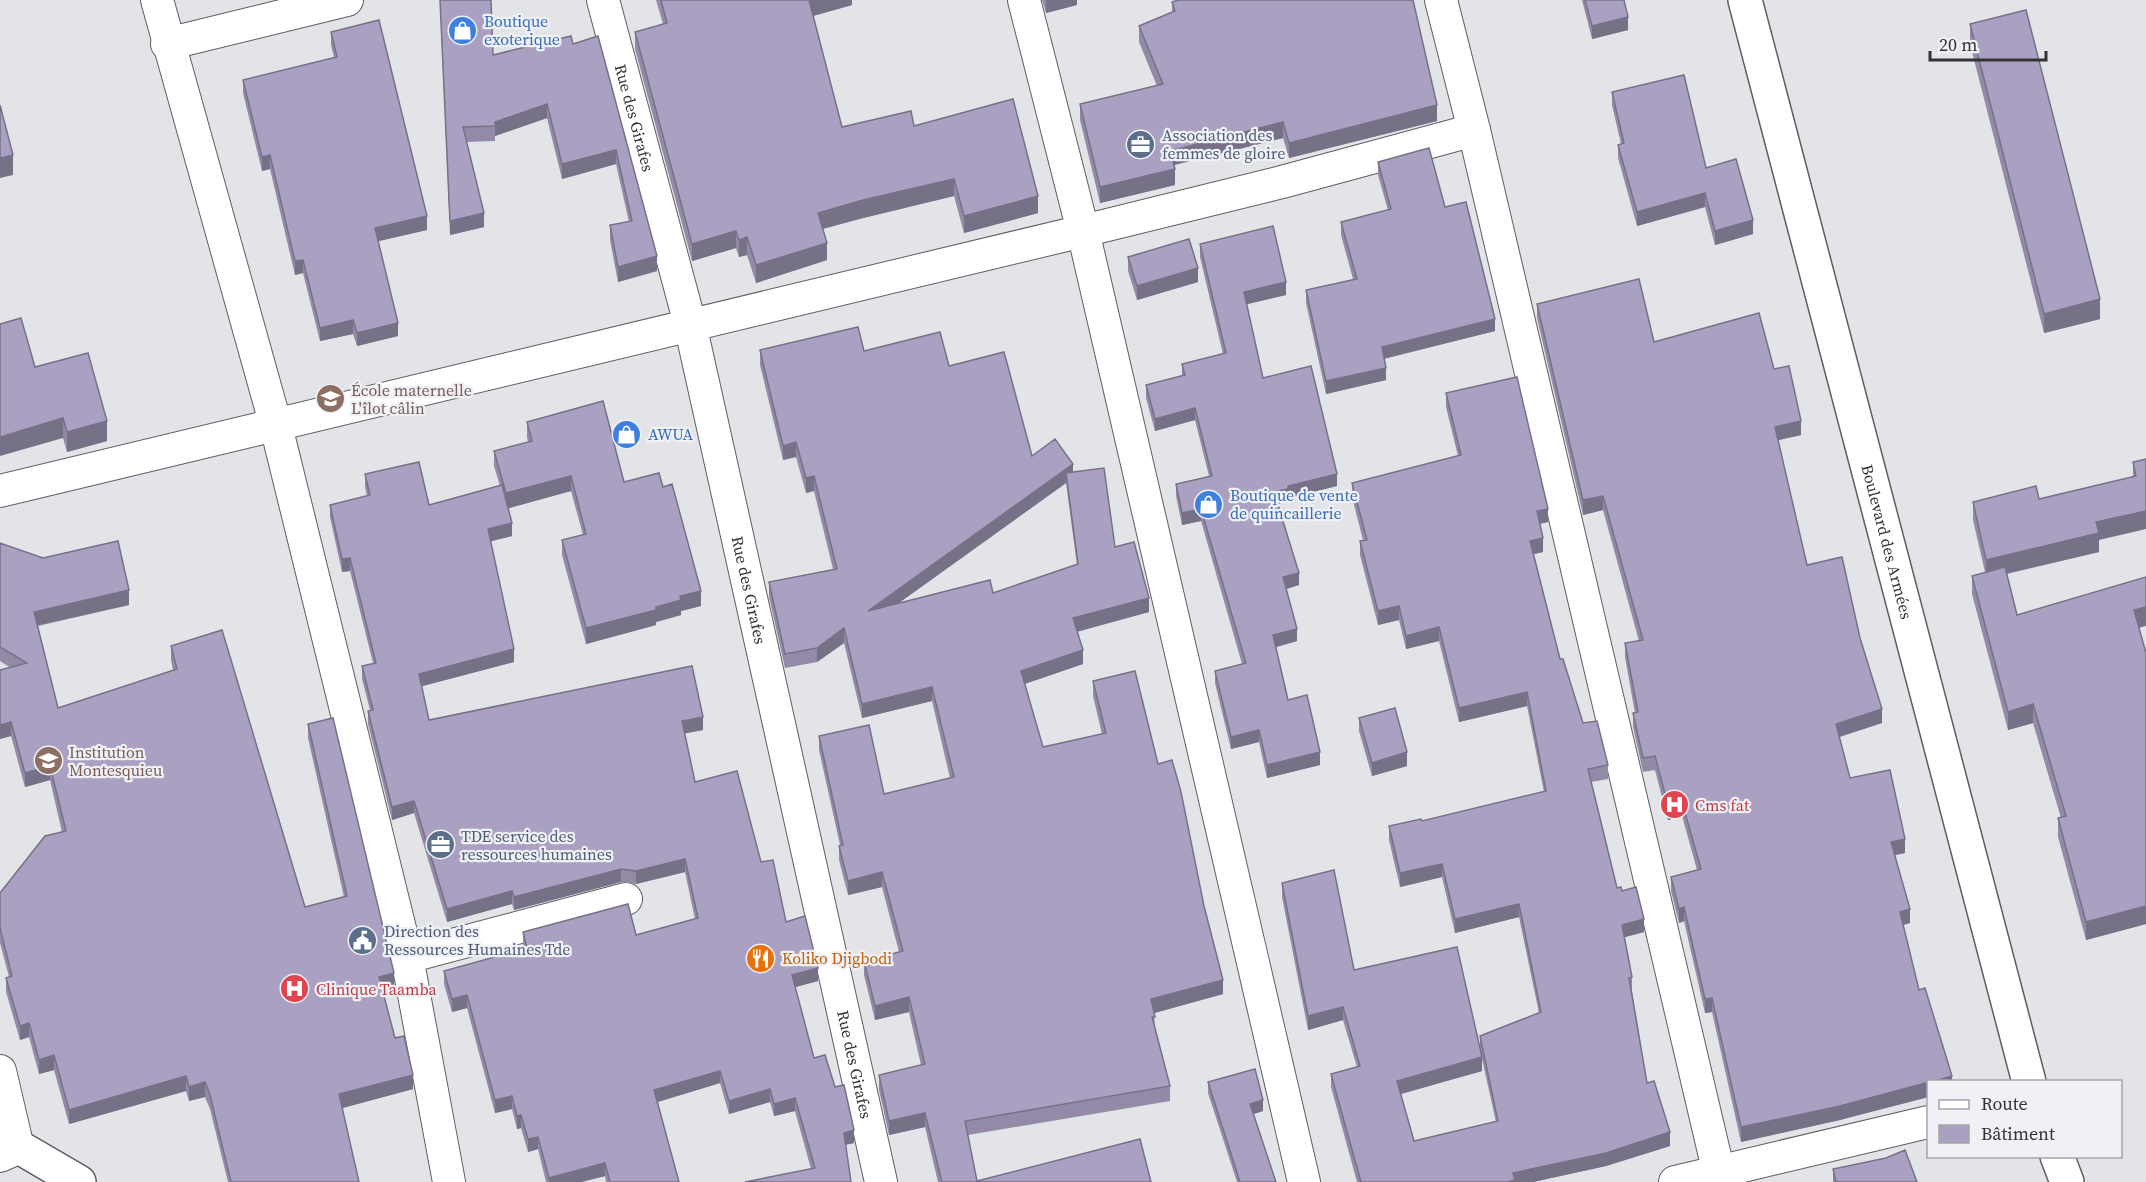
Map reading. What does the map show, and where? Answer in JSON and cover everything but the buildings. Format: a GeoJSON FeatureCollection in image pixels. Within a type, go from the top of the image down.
{"type":"FeatureCollection","features":[{"type":"Feature","properties":{"kind":"street"},"geometry":{"type":"LineString","coordinates":[[157,0],[167,44],[276,426],[408,957],[449,1182]]}},
{"type":"Feature","properties":{"kind":"street"},"geometry":{"type":"LineString","coordinates":[[167,44],[347,0]]}},
{"type":"Feature","properties":{"kind":"street","name":"Rue des Girafes"},"geometry":{"type":"LineString","coordinates":[[603,0],[690,324],[881,1182]]}},
{"type":"Feature","properties":{"kind":"street"},"geometry":{"type":"LineString","coordinates":[[1024,0],[1083,231],[1304,1182]]}},
{"type":"Feature","properties":{"kind":"street"},"geometry":{"type":"LineString","coordinates":[[1441,0],[1474,130],[1719,1177]]}},
{"type":"Feature","properties":{"kind":"street","name":"Boulevard des Armées"},"geometry":{"type":"LineString","coordinates":[[1745,0],[2028,1080]]}},
{"type":"Feature","properties":{"kind":"street"},"geometry":{"type":"LineString","coordinates":[[0,491],[1083,231],[1282,182],[1474,130]]}},
{"type":"Feature","properties":{"kind":"street"},"geometry":{"type":"LineString","coordinates":[[408,957],[626,899]]}},
{"type":"Feature","properties":{"kind":"street"},"geometry":{"type":"LineString","coordinates":[[0,1071],[6,1147],[79,1182]]}},
{"type":"Feature","properties":{"kind":"street"},"geometry":{"type":"LineString","coordinates":[[1675,1182],[1719,1177],[1927,1123]]}},
{"type":"Feature","properties":{"kind":"street"},"geometry":{"type":"LineString","coordinates":[[2058,1158],[2067,1182]]}},
{"type":"Feature","properties":{"kind":"place","name":"Boutique exoterique"},"geometry":{"type":"Point","coordinates":[463,30]}},
{"type":"Feature","properties":{"kind":"place","name":"Association des femmes de gloire"},"geometry":{"type":"Point","coordinates":[1141,144]}},
{"type":"Feature","properties":{"kind":"place","name":"École maternelle L'îlot câlin"},"geometry":{"type":"Point","coordinates":[330,399]}},
{"type":"Feature","properties":{"kind":"place","name":"AWUA"},"geometry":{"type":"Point","coordinates":[627,434]}},
{"type":"Feature","properties":{"kind":"place","name":"Boutique de vente de quincaillerie"},"geometry":{"type":"Point","coordinates":[1209,504]}},
{"type":"Feature","properties":{"kind":"place","name":"Institution Montesquieu"},"geometry":{"type":"Point","coordinates":[48,761]}},
{"type":"Feature","properties":{"kind":"place","name":"Cms fat"},"geometry":{"type":"Point","coordinates":[1674,805]}},
{"type":"Feature","properties":{"kind":"place","name":"TDE service des ressources humaines"},"geometry":{"type":"Point","coordinates":[440,845]}},
{"type":"Feature","properties":{"kind":"place","name":"Direction des Ressources Humaines Tde"},"geometry":{"type":"Point","coordinates":[363,940]}},
{"type":"Feature","properties":{"kind":"place","name":"Koliko Djigbodi"},"geometry":{"type":"Point","coordinates":[761,958]}},
{"type":"Feature","properties":{"kind":"place","name":"Clinique Taamba"},"geometry":{"type":"Point","coordinates":[295,989]}}]}
